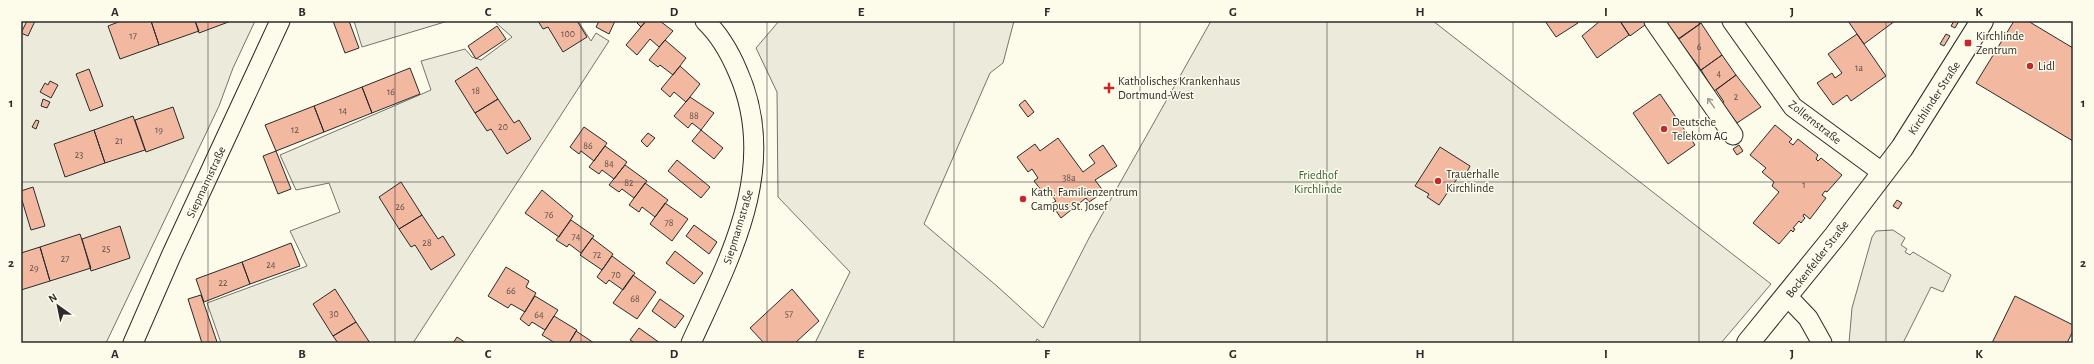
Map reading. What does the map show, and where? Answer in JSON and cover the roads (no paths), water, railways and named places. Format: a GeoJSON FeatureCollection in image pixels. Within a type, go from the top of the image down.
{"type":"FeatureCollection","features":[{"type":"Feature","properties":{"kind":"main road","name":"Kirchlinder Straße"},"geometry":{"type":"LineString","coordinates":[[1883,173],[1902,148],[1982,21]]}},
{"type":"Feature","properties":{"kind":"main road","name":"Bockenfelder Straße"},"geometry":{"type":"LineString","coordinates":[[1748,343],[1787,296],[1883,173]]}},
{"type":"Feature","properties":{"kind":"street","name":"Siepmannstraße"},"geometry":{"type":"LineString","coordinates":[[133,343],[171,256],[280,21]]}},
{"type":"Feature","properties":{"kind":"street","name":"Siepmannstraße"},"geometry":{"type":"LineString","coordinates":[[690,343],[723,273],[736,239],[750,192],[755,146],[749,102],[743,84],[732,58],[718,35],[705,21]]}},
{"type":"Feature","properties":{"kind":"street"},"geometry":{"type":"LineString","coordinates":[[1654,21],[1733,136]]}},
{"type":"Feature","properties":{"kind":"street","name":"Zollernstraße"},"geometry":{"type":"LineString","coordinates":[[1732,21],[1792,107],[1883,173]]}},
{"type":"Feature","properties":{"kind":"street"},"geometry":{"type":"LineString","coordinates":[[1787,296],[1808,318],[1822,343]]}},
{"type":"Feature","properties":{"kind":"place","name":"Kirchlinde Zentrum"},"geometry":{"type":"Point","coordinates":[1968,43]}},
{"type":"Feature","properties":{"kind":"place","name":"Lidl"},"geometry":{"type":"Point","coordinates":[2030,66]}},
{"type":"Feature","properties":{"kind":"place","name":"Katholisches Krankenhaus Dortmund-West"},"geometry":{"type":"Point","coordinates":[1109,88]}},
{"type":"Feature","properties":{"kind":"place","name":"Deutsche Telekom AG"},"geometry":{"type":"Point","coordinates":[1664,129]}},
{"type":"Feature","properties":{"kind":"place","name":"Trauerhalle Kirchlinde"},"geometry":{"type":"Point","coordinates":[1438,181]}},
{"type":"Feature","properties":{"kind":"place","name":"Kath. Familienzentrum Campus St. Josef"},"geometry":{"type":"Point","coordinates":[1023,199]}},
{"type":"Feature","properties":{"kind":"park label","name":"Friedhof Kirchlinde"},"geometry":{"type":"Point","coordinates":[1318,182]}}]}
